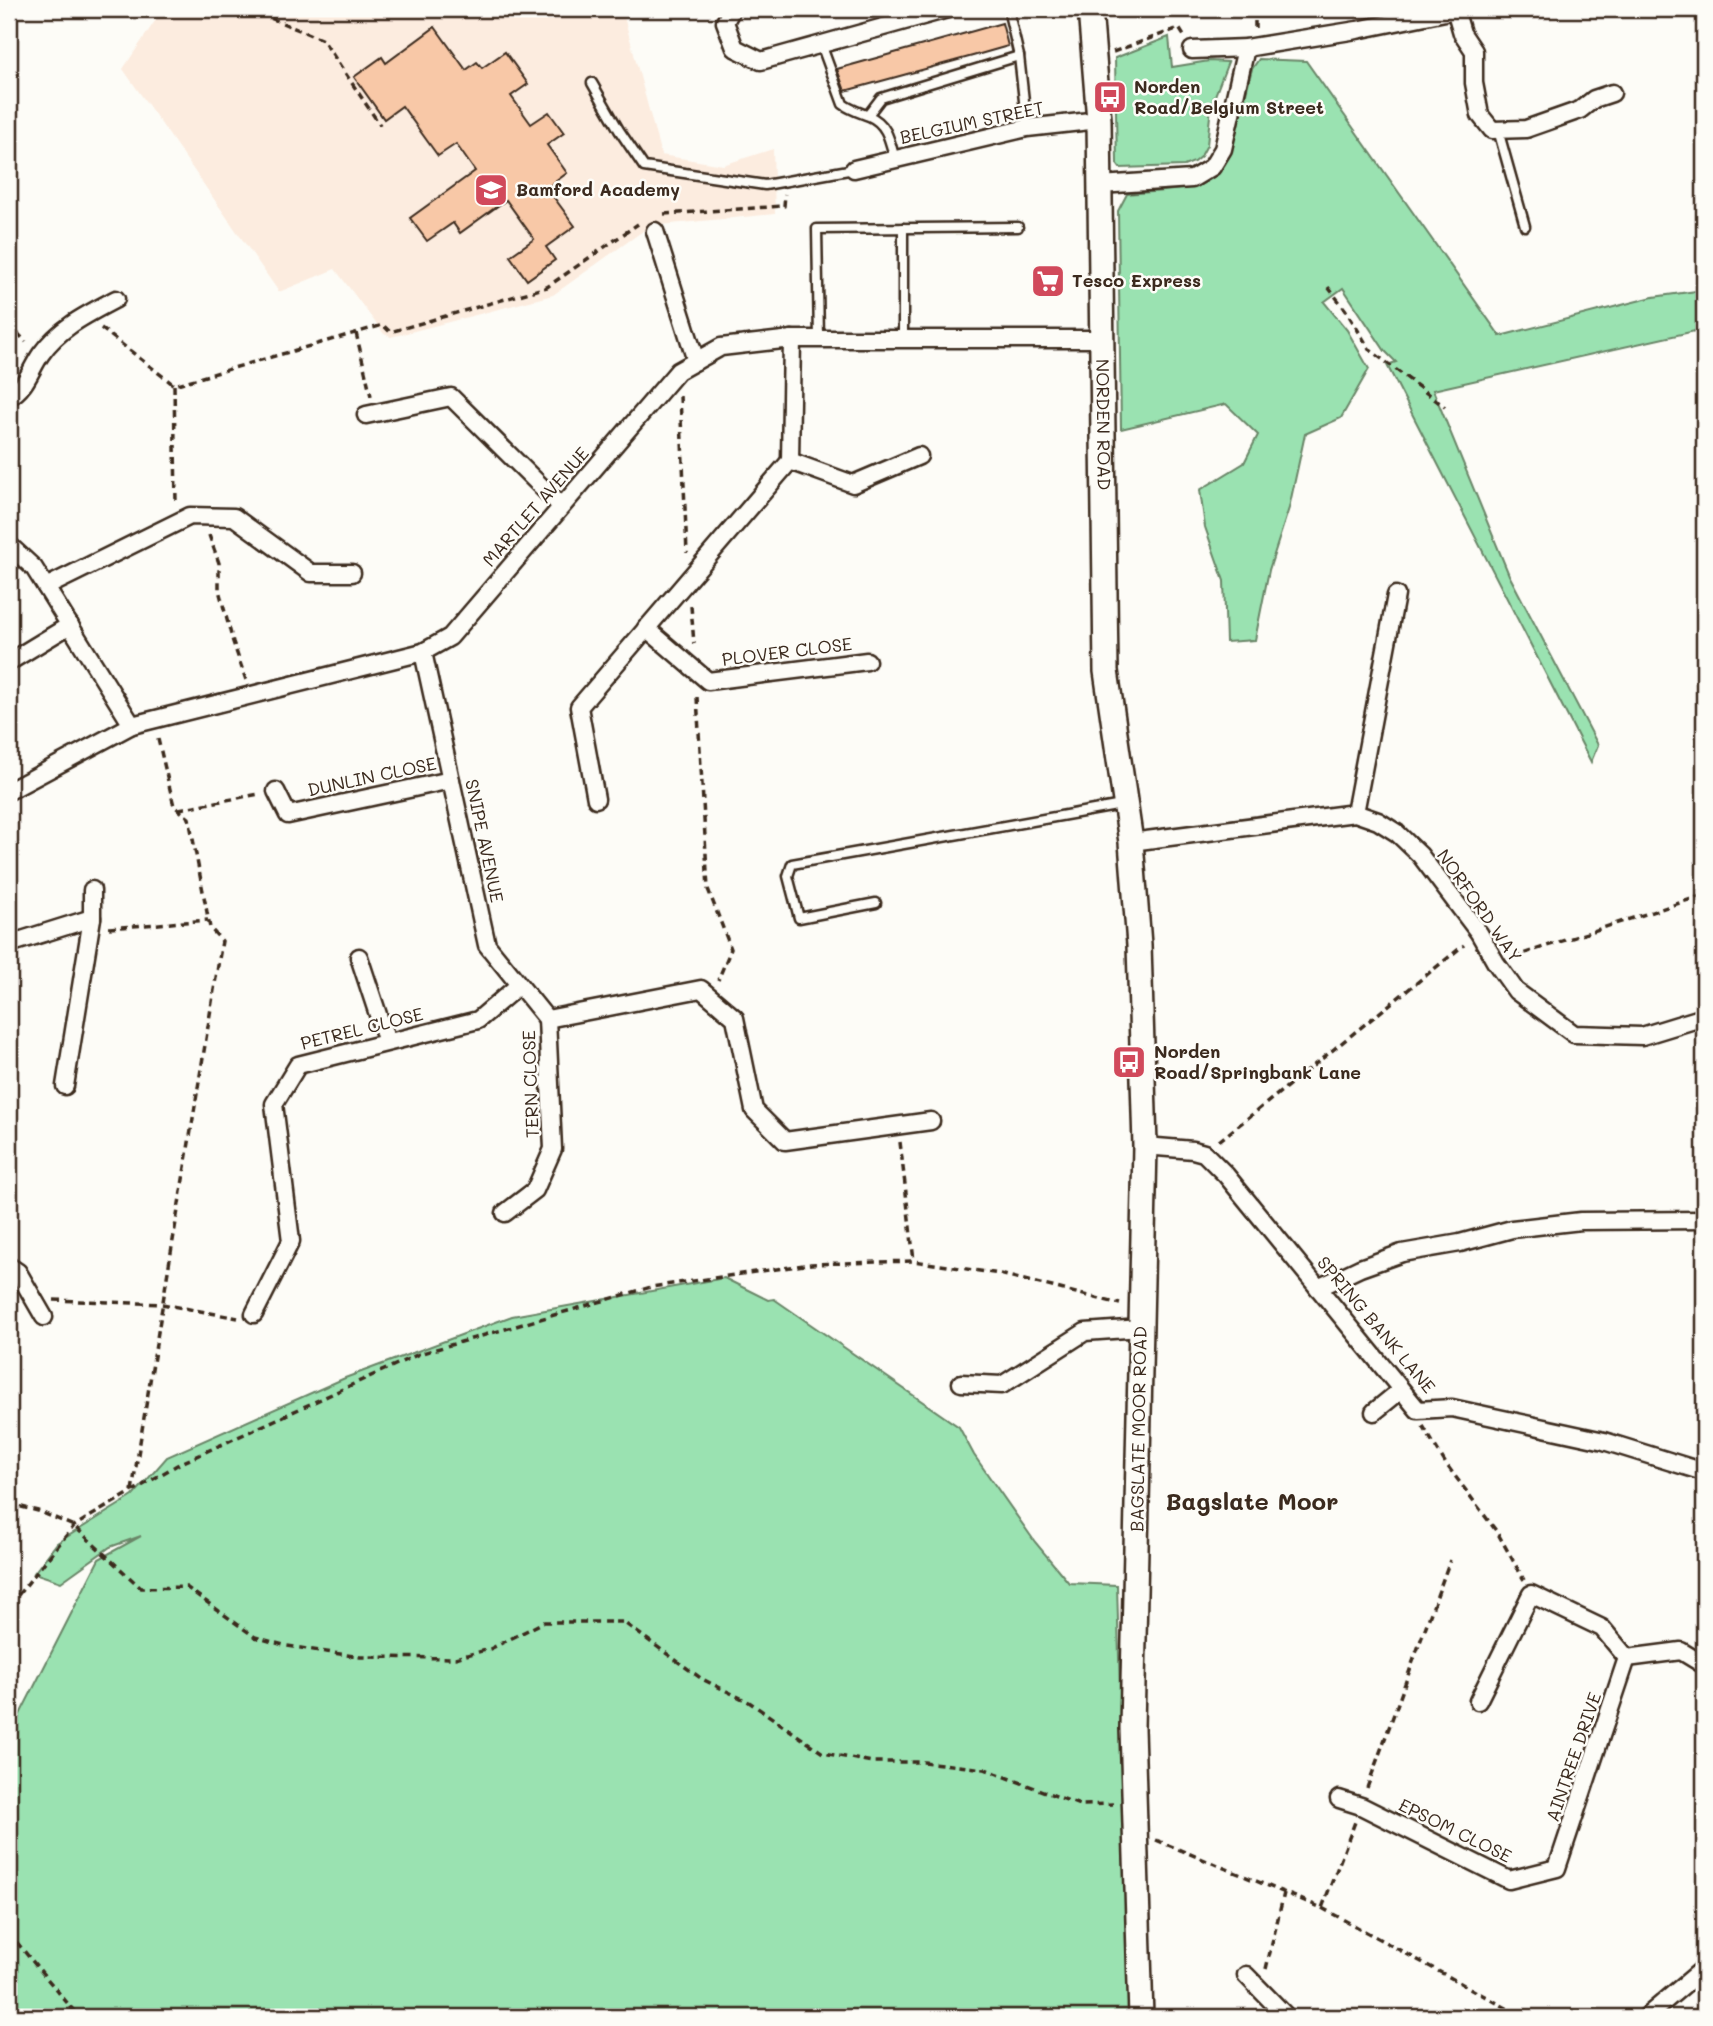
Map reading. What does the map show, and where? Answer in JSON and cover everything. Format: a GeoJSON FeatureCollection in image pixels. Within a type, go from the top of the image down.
{"type":"FeatureCollection","features":[{"type":"Feature","properties":{"kind":"street"},"geometry":{"type":"LineString","coordinates":[[732,9],[725,22],[735,48],[761,61],[821,44],[886,17],[948,9]]}},
{"type":"Feature","properties":{"kind":"street","name":"NORDEN ROAD"},"geometry":{"type":"LineString","coordinates":[[1090,9],[1100,120],[1106,671],[1131,842]]}},
{"type":"Feature","properties":{"kind":"street"},"geometry":{"type":"LineString","coordinates":[[1192,50],[1246,48],[1357,30],[1455,9],[1462,33],[1474,51],[1474,83],[1480,115],[1492,130],[1526,129],[1580,110],[1594,99],[1612,93]]}},
{"type":"Feature","properties":{"kind":"street"},"geometry":{"type":"LineString","coordinates":[[1100,185],[1192,179],[1212,167],[1223,149],[1246,48]]}},
{"type":"Feature","properties":{"kind":"street","name":"BELGIUM STREET"},"geometry":{"type":"LineString","coordinates":[[854,169],[1027,128],[1100,120]]}},
{"type":"Feature","properties":{"kind":"street"},"geometry":{"type":"LineString","coordinates":[[655,231],[696,361]]}},
{"type":"Feature","properties":{"kind":"street"},"geometry":{"type":"LineString","coordinates":[[9,397],[20,391],[40,356],[69,324],[116,299]]}},
{"type":"Feature","properties":{"kind":"street"},"geometry":{"type":"LineString","coordinates":[[596,799],[579,707],[790,461],[792,339]]}},
{"type":"Feature","properties":{"kind":"street","name":"MARTLET AVENUE"},"geometry":{"type":"LineString","coordinates":[[9,791],[132,725],[423,652],[450,637],[678,371],[722,346],[792,339],[1101,340]]}},
{"type":"Feature","properties":{"kind":"street"},"geometry":{"type":"LineString","coordinates":[[371,414],[452,397],[561,506]]}},
{"type":"Feature","properties":{"kind":"street"},"geometry":{"type":"LineString","coordinates":[[790,461],[853,484],[919,456]]}},
{"type":"Feature","properties":{"kind":"street"},"geometry":{"type":"LineString","coordinates":[[46,587],[190,516],[234,517],[311,573],[352,573]]}},
{"type":"Feature","properties":{"kind":"street"},"geometry":{"type":"LineString","coordinates":[[9,545],[34,568],[132,725]]}},
{"type":"Feature","properties":{"kind":"street"},"geometry":{"type":"LineString","coordinates":[[1131,842],[1355,813],[1396,595]]}},
{"type":"Feature","properties":{"kind":"street"},"geometry":{"type":"LineString","coordinates":[[9,662],[69,625]]}},
{"type":"Feature","properties":{"kind":"street","name":"PLOVER CLOSE"},"geometry":{"type":"LineString","coordinates":[[646,628],[708,681],[867,661]]}},
{"type":"Feature","properties":{"kind":"street","name":"SNIPE AVENUE"},"geometry":{"type":"LineString","coordinates":[[423,652],[487,945],[547,1018]]}},
{"type":"Feature","properties":{"kind":"street","name":"DUNLIN CLOSE"},"geometry":{"type":"LineString","coordinates":[[276,791],[288,816],[451,780]]}},
{"type":"Feature","properties":{"kind":"street","name":"NORFORD WAY"},"geometry":{"type":"LineString","coordinates":[[1355,813],[1378,821],[1397,833],[1420,855],[1479,933],[1516,991],[1574,1034],[1642,1036],[1704,1017]]}},
{"type":"Feature","properties":{"kind":"street","name":"BAGSLATE MOOR ROAD"},"geometry":{"type":"LineString","coordinates":[[1131,842],[1139,945],[1145,1146],[1132,1728],[1141,2017]]}},
{"type":"Feature","properties":{"kind":"street"},"geometry":{"type":"LineString","coordinates":[[65,1086],[91,924],[92,890]]}},
{"type":"Feature","properties":{"kind":"street"},"geometry":{"type":"LineString","coordinates":[[9,944],[91,924]]}},
{"type":"Feature","properties":{"kind":"street"},"geometry":{"type":"LineString","coordinates":[[359,957],[387,1042]]}},
{"type":"Feature","properties":{"kind":"street","name":"PETREL CLOSE"},"geometry":{"type":"LineString","coordinates":[[254,1314],[291,1241],[274,1104],[298,1065],[478,1020],[519,985]]}},
{"type":"Feature","properties":{"kind":"street"},"geometry":{"type":"LineString","coordinates":[[547,1018],[701,989],[735,1018],[754,1110],[785,1141],[931,1121]]}},
{"type":"Feature","properties":{"kind":"street","name":"TERN CLOSE"},"geometry":{"type":"LineString","coordinates":[[505,1213],[535,1190],[553,1149],[547,1018]]}},
{"type":"Feature","properties":{"kind":"street"},"geometry":{"type":"LineString","coordinates":[[1145,1146],[1204,1153]]}},
{"type":"Feature","properties":{"kind":"street","name":"SPRING BANK LANE"},"geometry":{"type":"LineString","coordinates":[[1204,1153],[1226,1175],[1418,1410],[1451,1408],[1604,1441],[1704,1472]]}},
{"type":"Feature","properties":{"kind":"street"},"geometry":{"type":"LineString","coordinates":[[1318,1288],[1360,1268],[1402,1253],[1512,1230],[1581,1222],[1704,1220]]}},
{"type":"Feature","properties":{"kind":"street"},"geometry":{"type":"LineString","coordinates":[[9,1266],[18,1272],[44,1317]]}},
{"type":"Feature","properties":{"kind":"street"},"geometry":{"type":"LineString","coordinates":[[961,1382],[1002,1385],[1085,1332],[1141,1319]]}},
{"type":"Feature","properties":{"kind":"street"},"geometry":{"type":"LineString","coordinates":[[1374,1412],[1401,1390]]}},
{"type":"Feature","properties":{"kind":"street"},"geometry":{"type":"LineString","coordinates":[[1478,1701],[1531,1594],[1602,1628],[1627,1658],[1681,1651],[1704,1665]]}},
{"type":"Feature","properties":{"kind":"street","name":"AINTREE DRIVE"},"geometry":{"type":"LineString","coordinates":[[1557,1868],[1627,1658]]}},
{"type":"Feature","properties":{"kind":"street","name":"EPSOM CLOSE"},"geometry":{"type":"LineString","coordinates":[[1339,1799],[1361,1806],[1509,1880],[1557,1868]]}},
{"type":"Feature","properties":{"kind":"street"},"geometry":{"type":"LineString","coordinates":[[1646,2017],[1704,1968]]}},
{"type":"Feature","properties":{"kind":"street"},"geometry":{"type":"LineString","coordinates":[[1246,1975],[1287,2017]]}},
{"type":"Feature","properties":{"kind":"lane"},"geometry":{"type":"LineString","coordinates":[[1008,9],[1019,57],[1027,128]]}},
{"type":"Feature","properties":{"kind":"lane"},"geometry":{"type":"LineString","coordinates":[[821,44],[843,103],[850,110],[881,122],[895,160]]}},
{"type":"Feature","properties":{"kind":"lane"},"geometry":{"type":"LineString","coordinates":[[868,115],[881,98],[1019,57]]}},
{"type":"Feature","properties":{"kind":"lane"},"geometry":{"type":"LineString","coordinates":[[592,83],[644,167],[765,185],[854,169]]}},
{"type":"Feature","properties":{"kind":"lane"},"geometry":{"type":"LineString","coordinates":[[1498,130],[1524,226]]}},
{"type":"Feature","properties":{"kind":"lane"},"geometry":{"type":"LineString","coordinates":[[819,339],[817,229],[1018,227]]}},
{"type":"Feature","properties":{"kind":"lane"},"geometry":{"type":"LineString","coordinates":[[903,228],[904,339]]}},
{"type":"Feature","properties":{"kind":"lane"},"geometry":{"type":"LineString","coordinates":[[876,903],[799,918],[788,876],[792,864],[1125,805]]}},
{"type":"Feature","properties":{"kind":"path"},"geometry":{"type":"LineString","coordinates":[[249,9],[323,40],[380,125]]}},
{"type":"Feature","properties":{"kind":"path"},"geometry":{"type":"LineString","coordinates":[[1094,55],[1119,51],[1179,28],[1192,50]]}},
{"type":"Feature","properties":{"kind":"path"},"geometry":{"type":"LineString","coordinates":[[664,214],[784,206],[786,181]]}},
{"type":"Feature","properties":{"kind":"path"},"geometry":{"type":"LineString","coordinates":[[174,385],[383,325],[390,332],[547,287],[640,222]]}},
{"type":"Feature","properties":{"kind":"path"},"geometry":{"type":"LineString","coordinates":[[1328,287],[1370,349],[1445,407]]}},
{"type":"Feature","properties":{"kind":"path"},"geometry":{"type":"LineString","coordinates":[[86,315],[174,385]]}},
{"type":"Feature","properties":{"kind":"path"},"geometry":{"type":"LineString","coordinates":[[9,324],[40,356]]}},
{"type":"Feature","properties":{"kind":"path"},"geometry":{"type":"LineString","coordinates":[[356,333],[371,414]]}},
{"type":"Feature","properties":{"kind":"path"},"geometry":{"type":"LineString","coordinates":[[678,371],[708,889],[731,949],[711,998]]}},
{"type":"Feature","properties":{"kind":"path"},"geometry":{"type":"LineString","coordinates":[[174,385],[176,523]]}},
{"type":"Feature","properties":{"kind":"path"},"geometry":{"type":"LineString","coordinates":[[203,517],[219,563],[219,590],[233,642],[251,695]]}},
{"type":"Feature","properties":{"kind":"path"},"geometry":{"type":"LineString","coordinates":[[132,1492],[222,941],[209,928],[189,818],[174,806],[154,719]]}},
{"type":"Feature","properties":{"kind":"path"},"geometry":{"type":"LineString","coordinates":[[178,809],[276,791]]}},
{"type":"Feature","properties":{"kind":"path"},"geometry":{"type":"LineString","coordinates":[[1496,963],[1704,895]]}},
{"type":"Feature","properties":{"kind":"path"},"geometry":{"type":"LineString","coordinates":[[91,924],[208,920]]}},
{"type":"Feature","properties":{"kind":"path"},"geometry":{"type":"LineString","coordinates":[[1204,1153],[1479,933]]}},
{"type":"Feature","properties":{"kind":"path"},"geometry":{"type":"LineString","coordinates":[[899,1126],[914,1261]]}},
{"type":"Feature","properties":{"kind":"path"},"geometry":{"type":"LineString","coordinates":[[9,1617],[14,1600],[74,1526],[177,1465],[419,1354],[651,1287],[811,1264],[914,1261],[1000,1275],[1141,1319]]}},
{"type":"Feature","properties":{"kind":"path"},"geometry":{"type":"LineString","coordinates":[[34,1300],[162,1304],[239,1318],[254,1314]]}},
{"type":"Feature","properties":{"kind":"path"},"geometry":{"type":"LineString","coordinates":[[1418,1410],[1426,1433],[1497,1532],[1531,1594]]}},
{"type":"Feature","properties":{"kind":"path"},"geometry":{"type":"LineString","coordinates":[[9,1504],[38,1511],[74,1526],[141,1588],[186,1587],[255,1637],[287,1646],[360,1657],[455,1658],[490,1649],[544,1622],[623,1622],[702,1679],[749,1702],[823,1753],[873,1762],[924,1762],[985,1769],[1080,1805],[1134,1803]]}},
{"type":"Feature","properties":{"kind":"path"},"geometry":{"type":"LineString","coordinates":[[1322,1908],[1450,1560]]}},
{"type":"Feature","properties":{"kind":"path"},"geometry":{"type":"LineString","coordinates":[[1134,1831],[1322,1908],[1523,2017]]}},
{"type":"Feature","properties":{"kind":"path"},"geometry":{"type":"LineString","coordinates":[[1261,1991],[1284,1893]]}},
{"type":"Feature","properties":{"kind":"path"},"geometry":{"type":"LineString","coordinates":[[9,1933],[79,2017]]}},
{"type":"Feature","properties":{"kind":"shaded area","name":"Bamford Academy"},"geometry":{"type":"Polygon","coordinates":[[[163,9],[622,9],[661,155],[723,165],[773,149],[775,214],[650,226],[553,295],[391,337],[384,334],[335,269],[279,292],[123,69],[163,9]]]}},
{"type":"Feature","properties":{"kind":"green space"},"geometry":{"type":"Polygon","coordinates":[[[1169,37],[1172,67],[1209,61],[1228,62],[1211,106],[1207,145],[1201,156],[1184,166],[1120,168],[1117,164],[1115,58],[1169,37]]]}},
{"type":"Feature","properties":{"kind":"green space"},"geometry":{"type":"Polygon","coordinates":[[[1259,59],[1306,61],[1500,336],[1653,297],[1704,290],[1704,329],[1433,390],[1509,575],[1598,745],[1591,762],[1387,365],[1396,362],[1385,351],[1343,288],[1324,302],[1347,330],[1369,369],[1341,418],[1305,434],[1289,508],[1269,570],[1255,640],[1226,642],[1224,581],[1205,527],[1200,490],[1244,463],[1258,435],[1226,404],[1121,429],[1118,211],[1127,194],[1191,187],[1211,177],[1229,150],[1252,69],[1259,59]]]}},
{"type":"Feature","properties":{"kind":"green space"},"geometry":{"type":"Polygon","coordinates":[[[724,1278],[768,1300],[774,1299],[959,1427],[974,1455],[1035,1542],[1069,1583],[1117,1585],[1129,2017],[9,2017],[9,1736],[99,1559],[141,1536],[110,1547],[61,1582],[34,1573],[57,1543],[133,1496],[167,1457],[345,1378],[512,1316],[724,1278]]]}},
{"type":"Feature","properties":{"kind":"building"},"geometry":{"type":"Polygon","coordinates":[[[1002,23],[1008,46],[980,54],[845,91],[837,69],[1002,23]]]}},
{"type":"Feature","properties":{"kind":"building"},"geometry":{"type":"Polygon","coordinates":[[[435,27],[466,70],[477,62],[482,68],[505,52],[528,84],[511,96],[531,124],[549,112],[564,133],[547,145],[567,173],[547,188],[575,226],[546,247],[555,260],[527,280],[510,256],[534,239],[506,200],[460,233],[453,223],[427,241],[410,218],[475,171],[456,144],[438,156],[402,106],[384,119],[354,77],[382,57],[386,63],[435,27]]]}},
{"type":"Feature","properties":{"kind":"place","name":"Norden Road/Belgium Street"},"geometry":{"type":"Point","coordinates":[1110,97]}},
{"type":"Feature","properties":{"kind":"place","name":"Bamford Academy"},"geometry":{"type":"Point","coordinates":[491,190]}},
{"type":"Feature","properties":{"kind":"place","name":"Tesco Express"},"geometry":{"type":"Point","coordinates":[1048,281]}},
{"type":"Feature","properties":{"kind":"place","name":"Norden Road/Springbank Lane"},"geometry":{"type":"Point","coordinates":[1129,1062]}},
{"type":"Feature","properties":{"kind":"district","name":"Bagslate Moor"},"geometry":{"type":"Point","coordinates":[1252,1502]}}]}
